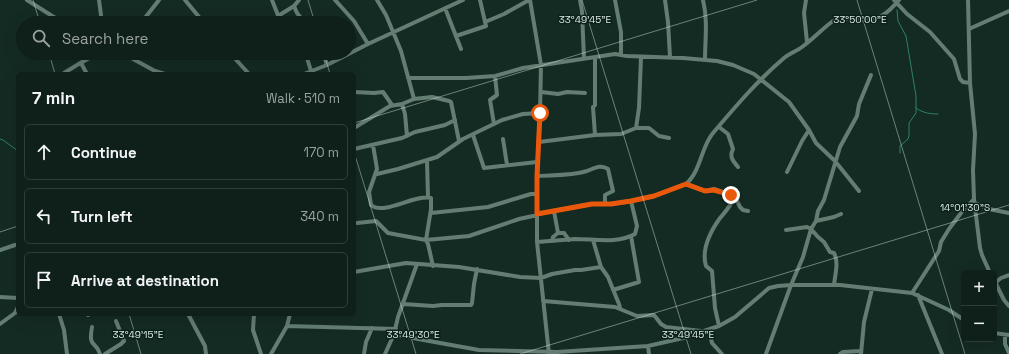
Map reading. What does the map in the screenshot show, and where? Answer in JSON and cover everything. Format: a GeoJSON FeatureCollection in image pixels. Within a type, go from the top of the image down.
{"type":"FeatureCollection","features":[{"type":"Feature","properties":{"kind":"street"},"geometry":{"type":"LineString","coordinates":[[27,0],[52,16]]}},
{"type":"Feature","properties":{"kind":"street"},"geometry":{"type":"LineString","coordinates":[[99,0],[101,16]]}},
{"type":"Feature","properties":{"kind":"street"},"geometry":{"type":"LineString","coordinates":[[146,16],[159,0]]}},
{"type":"Feature","properties":{"kind":"street"},"geometry":{"type":"LineString","coordinates":[[185,0],[198,16]]}},
{"type":"Feature","properties":{"kind":"street"},"geometry":{"type":"LineString","coordinates":[[272,0],[278,16],[294,6],[299,0]]}},
{"type":"Feature","properties":{"kind":"street"},"geometry":{"type":"LineString","coordinates":[[335,0],[349,16]]}},
{"type":"Feature","properties":{"kind":"street"},"geometry":{"type":"LineString","coordinates":[[377,0],[393,32],[414,99]]}},
{"type":"Feature","properties":{"kind":"street"},"geometry":{"type":"LineString","coordinates":[[356,50],[463,0]]}},
{"type":"Feature","properties":{"kind":"street"},"geometry":{"type":"LineString","coordinates":[[456,36],[486,26],[480,0]]}},
{"type":"Feature","properties":{"kind":"street"},"geometry":{"type":"LineString","coordinates":[[485,22],[530,0],[541,66],[537,162],[537,242],[549,353]]}},
{"type":"Feature","properties":{"kind":"street"},"geometry":{"type":"LineString","coordinates":[[580,0],[582,11],[584,59]]}},
{"type":"Feature","properties":{"kind":"street"},"geometry":{"type":"LineString","coordinates":[[615,0],[621,32],[621,55]]}},
{"type":"Feature","properties":{"kind":"street"},"geometry":{"type":"LineString","coordinates":[[664,0],[668,22],[670,57]]}},
{"type":"Feature","properties":{"kind":"street"},"geometry":{"type":"LineString","coordinates":[[703,0],[706,27],[705,60]]}},
{"type":"Feature","properties":{"kind":"street"},"geometry":{"type":"LineString","coordinates":[[806,0],[804,13],[807,42]]}},
{"type":"Feature","properties":{"kind":"street"},"geometry":{"type":"LineString","coordinates":[[968,0],[970,83],[974,123],[974,201],[980,248],[989,270]]}},
{"type":"Feature","properties":{"kind":"street"},"geometry":{"type":"LineString","coordinates":[[357,223],[376,221],[388,233],[426,240],[469,236],[537,214],[592,204],[631,201],[654,196],[686,184],[690,181],[702,159],[711,135],[746,95],[784,58],[833,21],[837,19],[853,18],[860,20],[872,20],[882,16],[894,7],[897,1],[907,14],[930,32],[954,59],[960,79],[963,82],[970,83]]}},
{"type":"Feature","properties":{"kind":"street"},"geometry":{"type":"LineString","coordinates":[[294,6],[299,16]]}},
{"type":"Feature","properties":{"kind":"street"},"geometry":{"type":"LineString","coordinates":[[445,8],[461,49]]}},
{"type":"Feature","properties":{"kind":"street"},"geometry":{"type":"LineString","coordinates":[[969,29],[1009,11]]}},
{"type":"Feature","properties":{"kind":"street"},"geometry":{"type":"LineString","coordinates":[[356,24],[368,44]]}},
{"type":"Feature","properties":{"kind":"street"},"geometry":{"type":"LineString","coordinates":[[408,78],[466,78],[495,76],[523,68],[615,54],[641,57],[670,57],[717,61],[754,74],[789,102],[809,130],[816,143],[835,161],[859,191]]}},
{"type":"Feature","properties":{"kind":"street"},"geometry":{"type":"LineString","coordinates":[[595,57],[595,105],[593,107],[595,135]]}},
{"type":"Feature","properties":{"kind":"street"},"geometry":{"type":"LineString","coordinates":[[636,128],[639,108],[641,57]]}},
{"type":"Feature","properties":{"kind":"street"},"geometry":{"type":"LineString","coordinates":[[66,72],[85,60]]}},
{"type":"Feature","properties":{"kind":"street"},"geometry":{"type":"LineString","coordinates":[[135,60],[158,72]]}},
{"type":"Feature","properties":{"kind":"street"},"geometry":{"type":"LineString","coordinates":[[236,60],[247,72]]}},
{"type":"Feature","properties":{"kind":"street"},"geometry":{"type":"LineString","coordinates":[[307,60],[311,71],[337,60]]}},
{"type":"Feature","properties":{"kind":"street"},"geometry":{"type":"LineString","coordinates":[[325,60],[327,65]]}},
{"type":"Feature","properties":{"kind":"street"},"geometry":{"type":"LineString","coordinates":[[82,62],[82,65],[87,72]]}},
{"type":"Feature","properties":{"kind":"street"},"geometry":{"type":"LineString","coordinates":[[766,354],[791,285],[803,257],[818,211],[824,200],[840,147],[857,116],[859,104],[870,75]]}},
{"type":"Feature","properties":{"kind":"street"},"geometry":{"type":"LineString","coordinates":[[494,124],[490,100],[497,95],[495,76]]}},
{"type":"Feature","properties":{"kind":"street"},"geometry":{"type":"LineString","coordinates":[[356,92],[383,92],[392,105]]}},
{"type":"Feature","properties":{"kind":"street"},"geometry":{"type":"LineString","coordinates":[[540,92],[558,94],[575,92],[585,93]]}},
{"type":"Feature","properties":{"kind":"street"},"geometry":{"type":"LineString","coordinates":[[356,127],[392,105],[402,104],[414,99],[432,97],[450,101],[459,141]]}},
{"type":"Feature","properties":{"kind":"street"},"geometry":{"type":"LineString","coordinates":[[402,104],[405,114],[407,136]]}},
{"type":"Feature","properties":{"kind":"street"},"geometry":{"type":"LineString","coordinates":[[377,174],[427,161],[443,154],[459,141],[513,116],[540,113]]}},
{"type":"Feature","properties":{"kind":"street"},"geometry":{"type":"LineString","coordinates":[[356,149],[407,136],[415,132],[444,125],[455,120]]}},
{"type":"Feature","properties":{"kind":"street"},"geometry":{"type":"LineString","coordinates":[[719,127],[728,134],[733,149],[730,154],[731,158],[738,167]]}},
{"type":"Feature","properties":{"kind":"street"},"geometry":{"type":"LineString","coordinates":[[539,142],[595,135],[621,134],[636,128],[650,128],[659,136],[669,138]]}},
{"type":"Feature","properties":{"kind":"street"},"geometry":{"type":"LineString","coordinates":[[787,172],[809,130]]}},
{"type":"Feature","properties":{"kind":"street"},"geometry":{"type":"LineString","coordinates":[[472,135],[484,168],[537,162]]}},
{"type":"Feature","properties":{"kind":"street"},"geometry":{"type":"LineString","coordinates":[[503,139],[506,165]]}},
{"type":"Feature","properties":{"kind":"street"},"geometry":{"type":"LineString","coordinates":[[373,145],[377,162],[377,174],[369,192],[370,203],[374,208],[384,208],[428,197]]}},
{"type":"Feature","properties":{"kind":"street"},"geometry":{"type":"LineString","coordinates":[[427,161],[428,197],[432,199],[426,240],[433,266]]}},
{"type":"Feature","properties":{"kind":"street"},"geometry":{"type":"LineString","coordinates":[[537,176],[575,174],[604,166],[608,169],[613,191],[605,195],[606,204]]}},
{"type":"Feature","properties":{"kind":"street"},"geometry":{"type":"LineString","coordinates":[[686,184],[705,191],[714,190],[731,195],[740,207],[748,211]]}},
{"type":"Feature","properties":{"kind":"street"},"geometry":{"type":"LineString","coordinates":[[431,213],[488,207],[531,194],[537,194]]}},
{"type":"Feature","properties":{"kind":"street"},"geometry":{"type":"LineString","coordinates":[[719,326],[715,308],[712,271],[706,266],[704,252],[708,237],[714,226],[730,207],[734,197]]}},
{"type":"Feature","properties":{"kind":"street"},"geometry":{"type":"LineString","coordinates":[[537,242],[615,240],[631,236],[635,234],[637,226],[631,201]]}},
{"type":"Feature","properties":{"kind":"street"},"geometry":{"type":"LineString","coordinates":[[974,201],[989,210],[1009,213]]}},
{"type":"Feature","properties":{"kind":"street"},"geometry":{"type":"LineString","coordinates":[[912,292],[938,251],[941,242],[949,229],[961,213],[974,201]]}},
{"type":"Feature","properties":{"kind":"street"},"geometry":{"type":"LineString","coordinates":[[554,211],[558,233]]}},
{"type":"Feature","properties":{"kind":"street"},"geometry":{"type":"LineString","coordinates":[[816,221],[841,214]]}},
{"type":"Feature","properties":{"kind":"street"},"geometry":{"type":"LineString","coordinates":[[786,230],[807,227],[812,229],[824,242],[830,252],[834,253],[836,256],[834,285]]}},
{"type":"Feature","properties":{"kind":"street"},"geometry":{"type":"LineString","coordinates":[[552,241],[558,233],[564,233],[569,240]]}},
{"type":"Feature","properties":{"kind":"street"},"geometry":{"type":"LineString","coordinates":[[613,290],[638,282],[631,236]]}},
{"type":"Feature","properties":{"kind":"street"},"geometry":{"type":"LineString","coordinates":[[593,240],[601,267],[608,277],[620,308]]}},
{"type":"Feature","properties":{"kind":"street"},"geometry":{"type":"LineString","coordinates":[[0,250],[14,245]]}},
{"type":"Feature","properties":{"kind":"street"},"geometry":{"type":"LineString","coordinates":[[356,272],[399,264],[417,264],[476,269],[520,277],[541,278],[552,274],[601,267]]}},
{"type":"Feature","properties":{"kind":"street"},"geometry":{"type":"LineString","coordinates":[[385,354],[396,329],[417,264]]}},
{"type":"Feature","properties":{"kind":"street"},"geometry":{"type":"LineString","coordinates":[[403,304],[434,306],[471,305],[476,269]]}},
{"type":"Feature","properties":{"kind":"street"},"geometry":{"type":"LineString","coordinates":[[997,281],[1009,275]]}},
{"type":"Feature","properties":{"kind":"street"},"geometry":{"type":"LineString","coordinates":[[394,334],[479,352],[549,353],[598,348],[648,346],[683,338],[719,326],[735,317],[769,288],[791,285],[834,285],[912,292],[949,310],[961,318]]}},
{"type":"Feature","properties":{"kind":"street"},"geometry":{"type":"LineString","coordinates":[[997,286],[1004,300],[1009,306]]}},
{"type":"Feature","properties":{"kind":"street"},"geometry":{"type":"LineString","coordinates":[[840,354],[843,352],[861,353],[864,322],[872,289]]}},
{"type":"Feature","properties":{"kind":"street"},"geometry":{"type":"LineString","coordinates":[[918,295],[942,354]]}},
{"type":"Feature","properties":{"kind":"street"},"geometry":{"type":"LineString","coordinates":[[0,297],[16,298]]}},
{"type":"Feature","properties":{"kind":"street"},"geometry":{"type":"LineString","coordinates":[[543,301],[620,308],[637,316],[654,315],[663,326],[666,327],[707,330]]}},
{"type":"Feature","properties":{"kind":"street"},"geometry":{"type":"LineString","coordinates":[[0,324],[16,311]]}},
{"type":"Feature","properties":{"kind":"street"},"geometry":{"type":"LineString","coordinates":[[60,316],[67,354]]}},
{"type":"Feature","properties":{"kind":"street"},"geometry":{"type":"LineString","coordinates":[[189,316],[205,346],[206,354]]}},
{"type":"Feature","properties":{"kind":"street"},"geometry":{"type":"LineString","coordinates":[[254,316],[253,330],[261,354]]}},
{"type":"Feature","properties":{"kind":"street"},"geometry":{"type":"LineString","coordinates":[[271,354],[287,326],[290,316]]}},
{"type":"Feature","properties":{"kind":"street"},"geometry":{"type":"LineString","coordinates":[[105,354],[124,341],[116,320]]}},
{"type":"Feature","properties":{"kind":"street"},"geometry":{"type":"LineString","coordinates":[[287,326],[396,329]]}},
{"type":"Feature","properties":{"kind":"street"},"geometry":{"type":"LineString","coordinates":[[92,327],[90,337],[92,343],[98,349],[100,354]]}},
{"type":"Feature","properties":{"kind":"street"},"geometry":{"type":"LineString","coordinates":[[364,354],[366,342],[372,328]]}},
{"type":"Feature","properties":{"kind":"street"},"geometry":{"type":"LineString","coordinates":[[707,330],[712,344],[722,354]]}},
{"type":"Feature","properties":{"kind":"street"},"geometry":{"type":"LineString","coordinates":[[997,333],[1007,335],[1005,344],[1009,353]]}},
{"type":"Feature","properties":{"kind":"street"},"geometry":{"type":"LineString","coordinates":[[648,346],[648,354]]}},
{"type":"Feature","properties":{"kind":"street"},"geometry":{"type":"LineString","coordinates":[[598,348],[599,354]]}},
{"type":"Feature","properties":{"kind":"waterway"},"geometry":{"type":"LineString","coordinates":[[897,10],[898,21],[906,36],[916,96],[916,113],[909,123],[909,136],[908,139],[900,146],[900,153]]}},
{"type":"Feature","properties":{"kind":"waterway"},"geometry":{"type":"LineString","coordinates":[[916,108],[927,113],[938,114]]}},
{"type":"Feature","properties":{"kind":"waterway"},"geometry":{"type":"LineString","coordinates":[[0,139],[16,150]]}},
{"type":"Feature","properties":{"kind":"route"},"geometry":{"type":"LineString","coordinates":[[540,113],[537,162],[537,214],[592,204],[611,204],[631,201],[637,198],[654,196],[686,184],[705,191],[714,190],[731,195]]}}]}
